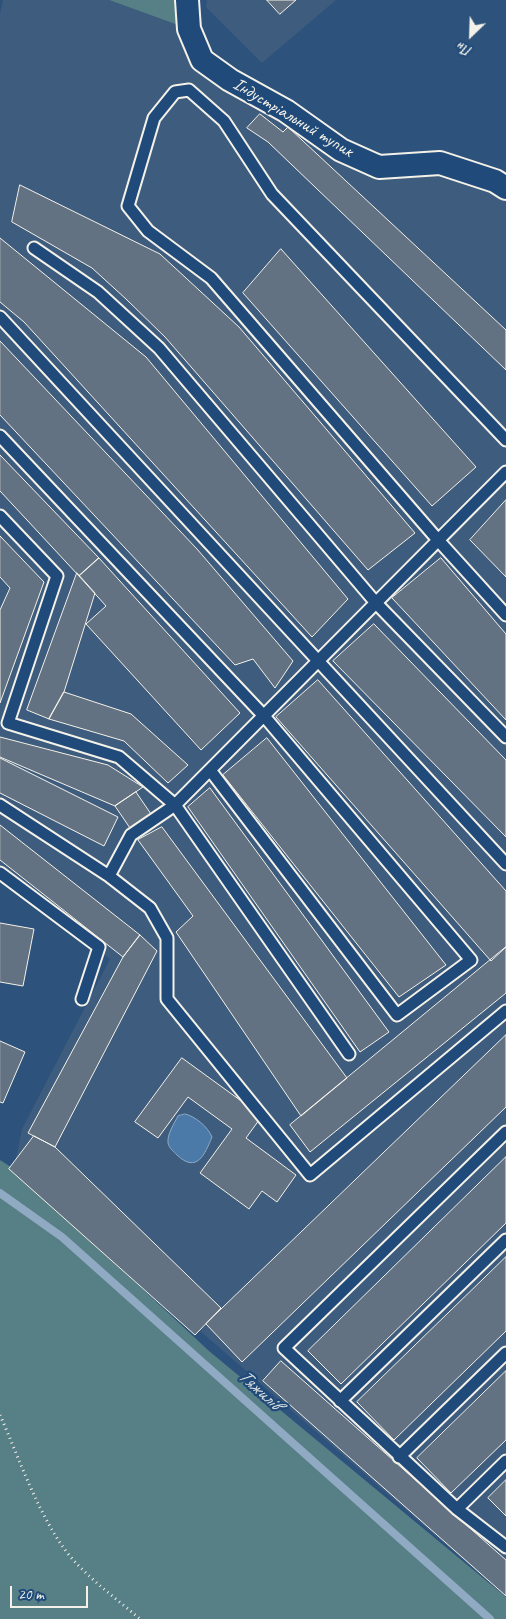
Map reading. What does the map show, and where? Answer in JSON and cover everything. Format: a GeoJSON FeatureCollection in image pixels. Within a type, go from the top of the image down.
{"type":"FeatureCollection","features":[{"type":"Feature","properties":{"kind":"street","name":"Індустріальний тупик"},"geometry":{"type":"LineString","coordinates":[[187,0],[190,29],[202,60],[230,80],[286,111],[341,150],[379,167],[440,163],[495,181],[506,188]]}},
{"type":"Feature","properties":{"kind":"lane"},"geometry":{"type":"LineString","coordinates":[[506,440],[272,194],[224,121],[188,90],[174,92],[154,118],[128,206],[148,231],[211,278],[438,540],[506,615]]}},
{"type":"Feature","properties":{"kind":"lane"},"geometry":{"type":"LineString","coordinates":[[34,248],[98,292],[159,348],[376,603],[506,738]]}},
{"type":"Feature","properties":{"kind":"lane"},"geometry":{"type":"LineString","coordinates":[[0,317],[506,864]]}},
{"type":"Feature","properties":{"kind":"lane"},"geometry":{"type":"LineString","coordinates":[[0,436],[264,716],[471,960],[397,1015],[210,770]]}},
{"type":"Feature","properties":{"kind":"lane"},"geometry":{"type":"LineString","coordinates":[[109,876],[131,835],[175,805],[506,472]]}},
{"type":"Feature","properties":{"kind":"lane"},"geometry":{"type":"LineString","coordinates":[[0,516],[57,576],[8,723],[119,757],[175,805],[349,1054]]}},
{"type":"Feature","properties":{"kind":"lane"},"geometry":{"type":"LineString","coordinates":[[0,805],[109,876],[150,908],[167,938],[167,999],[310,1175],[506,1010]]}},
{"type":"Feature","properties":{"kind":"lane"},"geometry":{"type":"LineString","coordinates":[[0,873],[99,947],[82,1000]]}},
{"type":"Feature","properties":{"kind":"lane"},"geometry":{"type":"LineString","coordinates":[[506,1132],[284,1348],[457,1510],[506,1547]]}},
{"type":"Feature","properties":{"kind":"lane"},"geometry":{"type":"LineString","coordinates":[[340,1401],[506,1240]]}},
{"type":"Feature","properties":{"kind":"lane"},"geometry":{"type":"LineString","coordinates":[[399,1457],[506,1353]]}},
{"type":"Feature","properties":{"kind":"lane"},"geometry":{"type":"LineString","coordinates":[[457,1510],[506,1461]]}},
{"type":"Feature","properties":{"kind":"path"},"geometry":{"type":"LineString","coordinates":[[0,1415],[39,1504],[56,1537],[76,1564],[140,1619]]}},
{"type":"Feature","properties":{"kind":"shaded area"},"geometry":{"type":"Polygon","coordinates":[[[3,0],[109,0],[189,29],[202,60],[379,167],[440,163],[506,188],[506,1597],[14,1169],[22,1129],[110,959],[0,874],[0,14],[3,0]]]}},
{"type":"Feature","properties":{"kind":"shaded area"},"geometry":{"type":"Polygon","coordinates":[[[207,0],[336,0],[262,63],[206,7],[207,0]]]}},
{"type":"Feature","properties":{"kind":"shaded area"},"geometry":{"type":"Polygon","coordinates":[[[185,1114],[201,1122],[208,1129],[212,1137],[199,1160],[190,1163],[177,1155],[169,1147],[168,1143],[170,1133],[178,1116],[185,1114]]]}},
{"type":"Feature","properties":{"kind":"green space"},"geometry":{"type":"Polygon","coordinates":[[[109,0],[187,0],[189,29],[109,0]]]}},
{"type":"Feature","properties":{"kind":"green space"},"geometry":{"type":"Polygon","coordinates":[[[0,1160],[14,1169],[209,1351],[506,1597],[506,1619],[0,1619],[0,1160]]]}},
{"type":"Feature","properties":{"kind":"building"},"geometry":{"type":"Polygon","coordinates":[[[267,0],[296,0],[280,14],[267,0]]]}},
{"type":"Feature","properties":{"kind":"building"},"geometry":{"type":"Polygon","coordinates":[[[260,114],[283,132],[288,127],[506,330],[506,370],[268,142],[247,128],[260,114]]]}},
{"type":"Feature","properties":{"kind":"building"},"geometry":{"type":"Polygon","coordinates":[[[20,185],[160,254],[239,327],[415,533],[368,570],[165,337],[92,268],[12,222],[20,185]]]}},
{"type":"Feature","properties":{"kind":"building"},"geometry":{"type":"Polygon","coordinates":[[[0,238],[146,357],[348,599],[312,637],[24,322],[0,302],[0,238]]]}},
{"type":"Feature","properties":{"kind":"building"},"geometry":{"type":"Polygon","coordinates":[[[281,249],[476,467],[432,506],[243,293],[281,249]]]}},
{"type":"Feature","properties":{"kind":"building"},"geometry":{"type":"Polygon","coordinates":[[[0,341],[197,549],[293,661],[275,688],[253,659],[235,665],[0,415],[0,341]]]}},
{"type":"Feature","properties":{"kind":"building"},"geometry":{"type":"Polygon","coordinates":[[[0,455],[99,558],[79,576],[0,491],[0,455]]]}},
{"type":"Feature","properties":{"kind":"building"},"geometry":{"type":"Polygon","coordinates":[[[506,500],[506,577],[470,540],[506,500]]]}},
{"type":"Feature","properties":{"kind":"building"},"geometry":{"type":"Polygon","coordinates":[[[0,536],[44,582],[0,703],[0,610],[10,588],[0,577],[0,536]]]}},
{"type":"Feature","properties":{"kind":"building"},"geometry":{"type":"Polygon","coordinates":[[[99,558],[240,713],[201,750],[86,624],[106,606],[79,576],[99,558]]]}},
{"type":"Feature","properties":{"kind":"building"},"geometry":{"type":"Polygon","coordinates":[[[441,558],[506,634],[506,720],[392,598],[441,558]]]}},
{"type":"Feature","properties":{"kind":"building"},"geometry":{"type":"Polygon","coordinates":[[[77,573],[95,593],[64,692],[49,719],[27,710],[77,573]]]}},
{"type":"Feature","properties":{"kind":"building"},"geometry":{"type":"Polygon","coordinates":[[[374,624],[506,760],[506,837],[333,661],[374,624]]]}},
{"type":"Feature","properties":{"kind":"building"},"geometry":{"type":"Polygon","coordinates":[[[318,680],[506,891],[506,947],[491,961],[276,717],[318,680]]]}},
{"type":"Feature","properties":{"kind":"building"},"geometry":{"type":"Polygon","coordinates":[[[64,692],[131,714],[188,765],[168,783],[124,741],[49,719],[64,692]]]}},
{"type":"Feature","properties":{"kind":"building"},"geometry":{"type":"Polygon","coordinates":[[[0,737],[108,765],[143,787],[115,806],[0,757],[0,737]]]}},
{"type":"Feature","properties":{"kind":"building"},"geometry":{"type":"Polygon","coordinates":[[[267,738],[446,965],[399,997],[223,775],[267,738]]]}},
{"type":"Feature","properties":{"kind":"building"},"geometry":{"type":"Polygon","coordinates":[[[0,758],[118,817],[104,846],[0,793],[0,758]]]}},
{"type":"Feature","properties":{"kind":"building"},"geometry":{"type":"Polygon","coordinates":[[[210,788],[389,1032],[360,1052],[188,807],[210,788]]]}},
{"type":"Feature","properties":{"kind":"building"},"geometry":{"type":"Polygon","coordinates":[[[136,792],[151,814],[130,828],[115,806],[136,792]]]}},
{"type":"Feature","properties":{"kind":"building"},"geometry":{"type":"Polygon","coordinates":[[[0,825],[140,935],[123,957],[0,860],[0,825]]]}},
{"type":"Feature","properties":{"kind":"building"},"geometry":{"type":"Polygon","coordinates":[[[162,827],[347,1078],[301,1116],[176,932],[193,916],[138,840],[162,827]]]}},
{"type":"Feature","properties":{"kind":"building"},"geometry":{"type":"Polygon","coordinates":[[[0,923],[34,929],[23,986],[0,982],[0,923]]]}},
{"type":"Feature","properties":{"kind":"building"},"geometry":{"type":"Polygon","coordinates":[[[140,935],[157,951],[55,1147],[28,1133],[123,957],[140,935]]]}},
{"type":"Feature","properties":{"kind":"building"},"geometry":{"type":"Polygon","coordinates":[[[506,947],[506,993],[310,1152],[290,1125],[506,947]]]}},
{"type":"Feature","properties":{"kind":"building"},"geometry":{"type":"Polygon","coordinates":[[[506,1035],[506,1107],[242,1362],[206,1324],[506,1035]]]}},
{"type":"Feature","properties":{"kind":"building"},"geometry":{"type":"Polygon","coordinates":[[[0,1041],[25,1052],[3,1103],[0,1102],[0,1041]]]}},
{"type":"Feature","properties":{"kind":"building"},"geometry":{"type":"Polygon","coordinates":[[[182,1058],[262,1116],[246,1138],[296,1175],[277,1202],[262,1191],[249,1209],[200,1173],[232,1129],[188,1097],[158,1138],[135,1122],[182,1058]]]}},
{"type":"Feature","properties":{"kind":"building"},"geometry":{"type":"Polygon","coordinates":[[[34,1136],[55,1147],[221,1308],[195,1335],[9,1169],[34,1136]]]}},
{"type":"Feature","properties":{"kind":"building"},"geometry":{"type":"Polygon","coordinates":[[[506,1157],[506,1223],[341,1384],[308,1351],[506,1157]]]}},
{"type":"Feature","properties":{"kind":"building"},"geometry":{"type":"Polygon","coordinates":[[[506,1257],[506,1331],[394,1440],[357,1402],[506,1257]]]}},
{"type":"Feature","properties":{"kind":"building"},"geometry":{"type":"Polygon","coordinates":[[[281,1361],[506,1560],[506,1596],[263,1381],[281,1361]]]}},
{"type":"Feature","properties":{"kind":"building"},"geometry":{"type":"Polygon","coordinates":[[[506,1371],[506,1440],[451,1493],[417,1458],[506,1371]]]}},
{"type":"Feature","properties":{"kind":"building"},"geometry":{"type":"Polygon","coordinates":[[[506,1480],[506,1516],[488,1498],[506,1480]]]}},
{"type":"Feature","properties":{"kind":"waterway","name":"Тяжилів"},"geometry":{"type":"LineString","coordinates":[[0,1193],[62,1237],[490,1619]]}}]}
